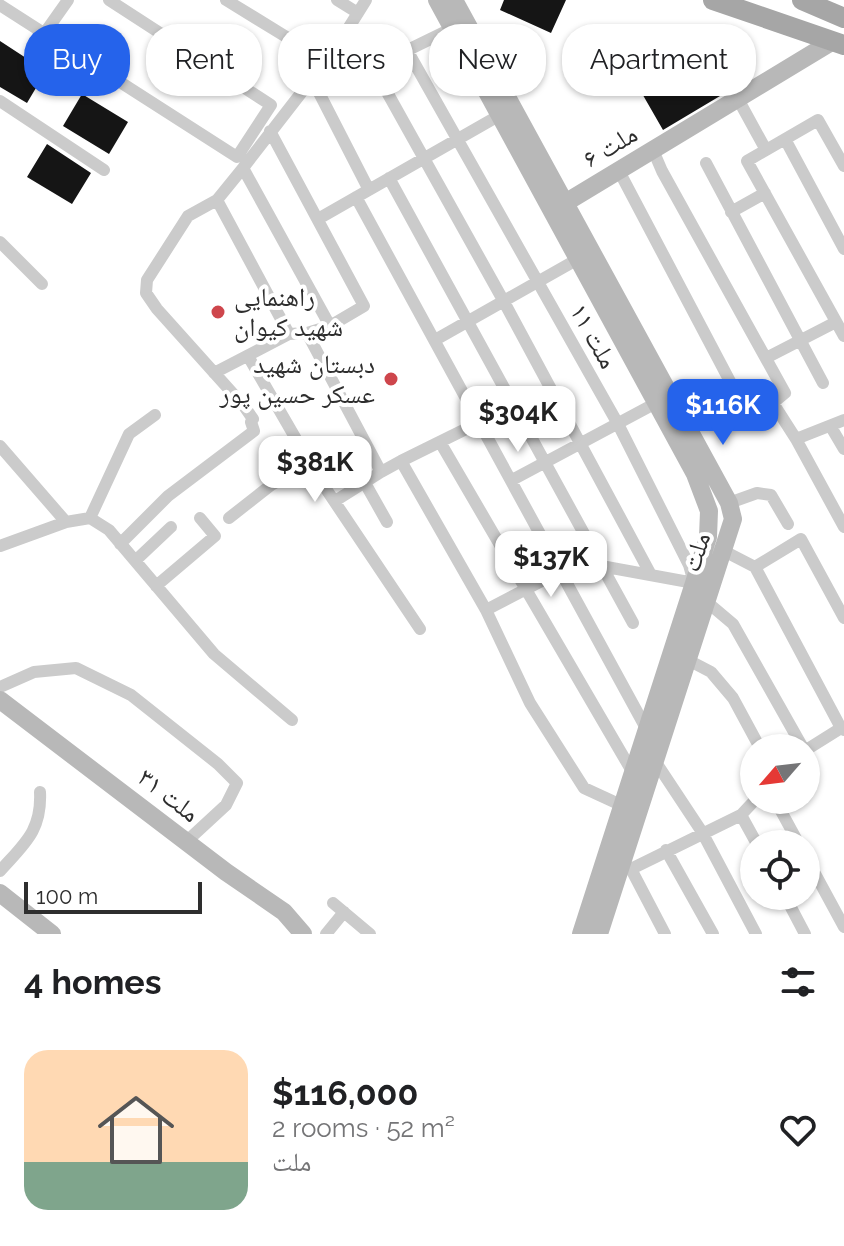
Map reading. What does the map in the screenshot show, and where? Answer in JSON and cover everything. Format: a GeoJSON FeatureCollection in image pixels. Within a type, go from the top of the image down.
{"type":"FeatureCollection","features":[{"type":"Feature","properties":{"kind":"main road","name":"ملت"},"geometry":{"type":"LineString","coordinates":[[437,0],[451,24]]}},
{"type":"Feature","properties":{"kind":"main road","name":"ملت"},"geometry":{"type":"LineString","coordinates":[[454,0],[729,503],[733,519],[724,551],[647,730],[623,806],[619,864],[581,934]]}},
{"type":"Feature","properties":{"kind":"main road"},"geometry":{"type":"LineString","coordinates":[[803,0],[844,17]]}},
{"type":"Feature","properties":{"kind":"main road"},"geometry":{"type":"LineString","coordinates":[[715,1],[838,43]]}},
{"type":"Feature","properties":{"kind":"main road","name":"ملت ۶"},"geometry":{"type":"LineString","coordinates":[[565,203],[838,43]]}},
{"type":"Feature","properties":{"kind":"main road","name":"ملت"},"geometry":{"type":"LineString","coordinates":[[490,96],[695,474],[709,511],[704,592],[688,660],[619,864],[599,934]]}},
{"type":"Feature","properties":{"kind":"main road","name":"ملت ۳۱"},"geometry":{"type":"LineString","coordinates":[[0,700],[226,872],[284,912],[303,934]]}},
{"type":"Feature","properties":{"kind":"main road"},"geometry":{"type":"LineString","coordinates":[[0,893],[52,934]]}},
{"type":"Feature","properties":{"kind":"street"},"geometry":{"type":"LineString","coordinates":[[51,24],[68,0]]}},
{"type":"Feature","properties":{"kind":"street"},"geometry":{"type":"LineString","coordinates":[[109,0],[271,105],[237,157],[130,89]]}},
{"type":"Feature","properties":{"kind":"street"},"geometry":{"type":"LineString","coordinates":[[226,0],[278,32]]}},
{"type":"Feature","properties":{"kind":"street"},"geometry":{"type":"LineString","coordinates":[[337,0],[358,13]]}},
{"type":"Feature","properties":{"kind":"street"},"geometry":{"type":"LineString","coordinates":[[350,24],[366,0]]}},
{"type":"Feature","properties":{"kind":"street"},"geometry":{"type":"LineString","coordinates":[[0,5],[29,24]]}},
{"type":"Feature","properties":{"kind":"street","name":"ملت ۱۱"},"geometry":{"type":"LineString","coordinates":[[413,61],[618,424],[704,592]]}},
{"type":"Feature","properties":{"kind":"street"},"geometry":{"type":"LineString","coordinates":[[120,544],[168,496],[254,431],[253,419],[244,406],[157,309],[146,293],[147,280],[188,216],[217,200],[298,96]]}},
{"type":"Feature","properties":{"kind":"street"},"geometry":{"type":"LineString","coordinates":[[321,96],[369,190]]}},
{"type":"Feature","properties":{"kind":"street"},"geometry":{"type":"LineString","coordinates":[[389,96],[650,573]]}},
{"type":"Feature","properties":{"kind":"street"},"geometry":{"type":"LineString","coordinates":[[738,99],[766,150]]}},
{"type":"Feature","properties":{"kind":"street"},"geometry":{"type":"LineString","coordinates":[[0,101],[104,170]]}},
{"type":"Feature","properties":{"kind":"street"},"geometry":{"type":"LineString","coordinates":[[318,219],[500,115]]}},
{"type":"Feature","properties":{"kind":"street"},"geometry":{"type":"LineString","coordinates":[[844,166],[818,120],[747,161],[844,336]]}},
{"type":"Feature","properties":{"kind":"street"},"geometry":{"type":"LineString","coordinates":[[214,373],[289,334],[307,333],[330,326],[364,306],[270,131]]}},
{"type":"Feature","properties":{"kind":"street"},"geometry":{"type":"LineString","coordinates":[[785,139],[844,249]]}},
{"type":"Feature","properties":{"kind":"street"},"geometry":{"type":"LineString","coordinates":[[653,150],[785,393],[773,403],[754,407],[679,411]]}},
{"type":"Feature","properties":{"kind":"street"},"geometry":{"type":"LineString","coordinates":[[706,163],[823,383]]}},
{"type":"Feature","properties":{"kind":"street"},"geometry":{"type":"LineString","coordinates":[[243,168],[330,326]]}},
{"type":"Feature","properties":{"kind":"street"},"geometry":{"type":"LineString","coordinates":[[619,171],[743,406]]}},
{"type":"Feature","properties":{"kind":"street"},"geometry":{"type":"LineString","coordinates":[[389,178],[633,623]]}},
{"type":"Feature","properties":{"kind":"street"},"geometry":{"type":"LineString","coordinates":[[731,212],[765,193]]}},
{"type":"Feature","properties":{"kind":"street"},"geometry":{"type":"LineString","coordinates":[[356,197],[647,730]]}},
{"type":"Feature","properties":{"kind":"street"},"geometry":{"type":"LineString","coordinates":[[217,200],[289,334]]}},
{"type":"Feature","properties":{"kind":"street"},"geometry":{"type":"LineString","coordinates":[[0,242],[42,284]]}},
{"type":"Feature","properties":{"kind":"street"},"geometry":{"type":"LineString","coordinates":[[435,340],[578,259]]}},
{"type":"Feature","properties":{"kind":"street"},"geometry":{"type":"LineString","coordinates":[[766,358],[836,322]]}},
{"type":"Feature","properties":{"kind":"street"},"geometry":{"type":"LineString","coordinates":[[307,333],[381,472]]}},
{"type":"Feature","properties":{"kind":"street"},"geometry":{"type":"LineString","coordinates":[[248,356],[310,464],[420,629]]}},
{"type":"Feature","properties":{"kind":"street"},"geometry":{"type":"LineString","coordinates":[[512,480],[656,403]]}},
{"type":"Feature","properties":{"kind":"street"},"geometry":{"type":"LineString","coordinates":[[773,403],[844,527]]}},
{"type":"Feature","properties":{"kind":"street"},"geometry":{"type":"LineString","coordinates":[[90,518],[129,434],[155,415]]}},
{"type":"Feature","properties":{"kind":"street"},"geometry":{"type":"LineString","coordinates":[[796,439],[844,420]]}},
{"type":"Feature","properties":{"kind":"street"},"geometry":{"type":"LineString","coordinates":[[335,501],[401,461],[480,422]]}},
{"type":"Feature","properties":{"kind":"street"},"geometry":{"type":"LineString","coordinates":[[831,427],[844,449]]}},
{"type":"Feature","properties":{"kind":"street"},"geometry":{"type":"LineString","coordinates":[[440,442],[633,773]]}},
{"type":"Feature","properties":{"kind":"street"},"geometry":{"type":"LineString","coordinates":[[0,446],[66,522]]}},
{"type":"Feature","properties":{"kind":"street"},"geometry":{"type":"LineString","coordinates":[[401,461],[486,610],[530,703],[584,788],[623,806]]}},
{"type":"Feature","properties":{"kind":"street"},"geometry":{"type":"LineString","coordinates":[[229,518],[271,485],[310,464]]}},
{"type":"Feature","properties":{"kind":"street"},"geometry":{"type":"LineString","coordinates":[[365,483],[387,522]]}},
{"type":"Feature","properties":{"kind":"street"},"geometry":{"type":"LineString","coordinates":[[729,503],[757,493],[771,495],[788,524]]}},
{"type":"Feature","properties":{"kind":"street"},"geometry":{"type":"LineString","coordinates":[[0,546],[66,522],[90,518],[109,530],[214,654],[292,720]]}},
{"type":"Feature","properties":{"kind":"street"},"geometry":{"type":"LineString","coordinates":[[156,586],[215,536],[200,518]]}},
{"type":"Feature","properties":{"kind":"street"},"geometry":{"type":"LineString","coordinates":[[135,561],[171,527]]}},
{"type":"Feature","properties":{"kind":"street"},"geometry":{"type":"LineString","coordinates":[[755,567],[801,539],[844,618]]}},
{"type":"Feature","properties":{"kind":"street"},"geometry":{"type":"LineString","coordinates":[[724,551],[755,567],[842,729],[820,741]]}},
{"type":"Feature","properties":{"kind":"street"},"geometry":{"type":"LineString","coordinates":[[486,610],[561,571],[601,566],[650,573],[704,592],[733,624],[795,734]]}},
{"type":"Feature","properties":{"kind":"street"},"geometry":{"type":"LineString","coordinates":[[688,660],[711,672],[733,698],[752,734]]}},
{"type":"Feature","properties":{"kind":"street"},"geometry":{"type":"LineString","coordinates":[[0,687],[34,672],[76,668],[131,695],[218,764],[237,783],[226,805],[187,841]]}},
{"type":"Feature","properties":{"kind":"street"},"geometry":{"type":"LineString","coordinates":[[831,711],[844,703]]}},
{"type":"Feature","properties":{"kind":"street"},"geometry":{"type":"LineString","coordinates":[[655,761],[702,832],[756,934]]}},
{"type":"Feature","properties":{"kind":"street"},"geometry":{"type":"LineString","coordinates":[[0,871],[30,836],[41,812],[40,792]]}},
{"type":"Feature","properties":{"kind":"street"},"geometry":{"type":"LineString","coordinates":[[665,934],[619,864],[666,850],[741,815],[749,830]]}},
{"type":"Feature","properties":{"kind":"street"},"geometry":{"type":"LineString","coordinates":[[666,850],[713,934]]}},
{"type":"Feature","properties":{"kind":"street"},"geometry":{"type":"LineString","coordinates":[[820,883],[844,927]]}},
{"type":"Feature","properties":{"kind":"street"},"geometry":{"type":"LineString","coordinates":[[333,903],[370,934]]}},
{"type":"Feature","properties":{"kind":"street"},"geometry":{"type":"LineString","coordinates":[[792,910],[805,934]]}},
{"type":"Feature","properties":{"kind":"street"},"geometry":{"type":"LineString","coordinates":[[326,934],[344,912]]}},
{"type":"Feature","properties":{"kind":"building"},"geometry":{"type":"Polygon","coordinates":[[[504,0],[566,0],[551,33],[546,31],[546,24],[531,24],[500,10],[504,0]]]}},
{"type":"Feature","properties":{"kind":"building"},"geometry":{"type":"Polygon","coordinates":[[[0,41],[24,57],[24,96],[31,96],[27,103],[0,87],[0,41]]]}},
{"type":"Feature","properties":{"kind":"building"},"geometry":{"type":"Polygon","coordinates":[[[81,96],[128,122],[109,154],[63,126],[81,96]]]}},
{"type":"Feature","properties":{"kind":"building"},"geometry":{"type":"Polygon","coordinates":[[[643,96],[720,96],[663,130],[643,96]]]}},
{"type":"Feature","properties":{"kind":"building"},"geometry":{"type":"Polygon","coordinates":[[[47,144],[91,173],[72,204],[27,177],[47,144]]]}},
{"type":"Feature","properties":{"kind":"place","name":"راهنمایی شهید کیوان"},"geometry":{"type":"Point","coordinates":[218,312]}},
{"type":"Feature","properties":{"kind":"place","name":"دبستان شهید عسکر حسین پور"},"geometry":{"type":"Point","coordinates":[391,379]}}]}
